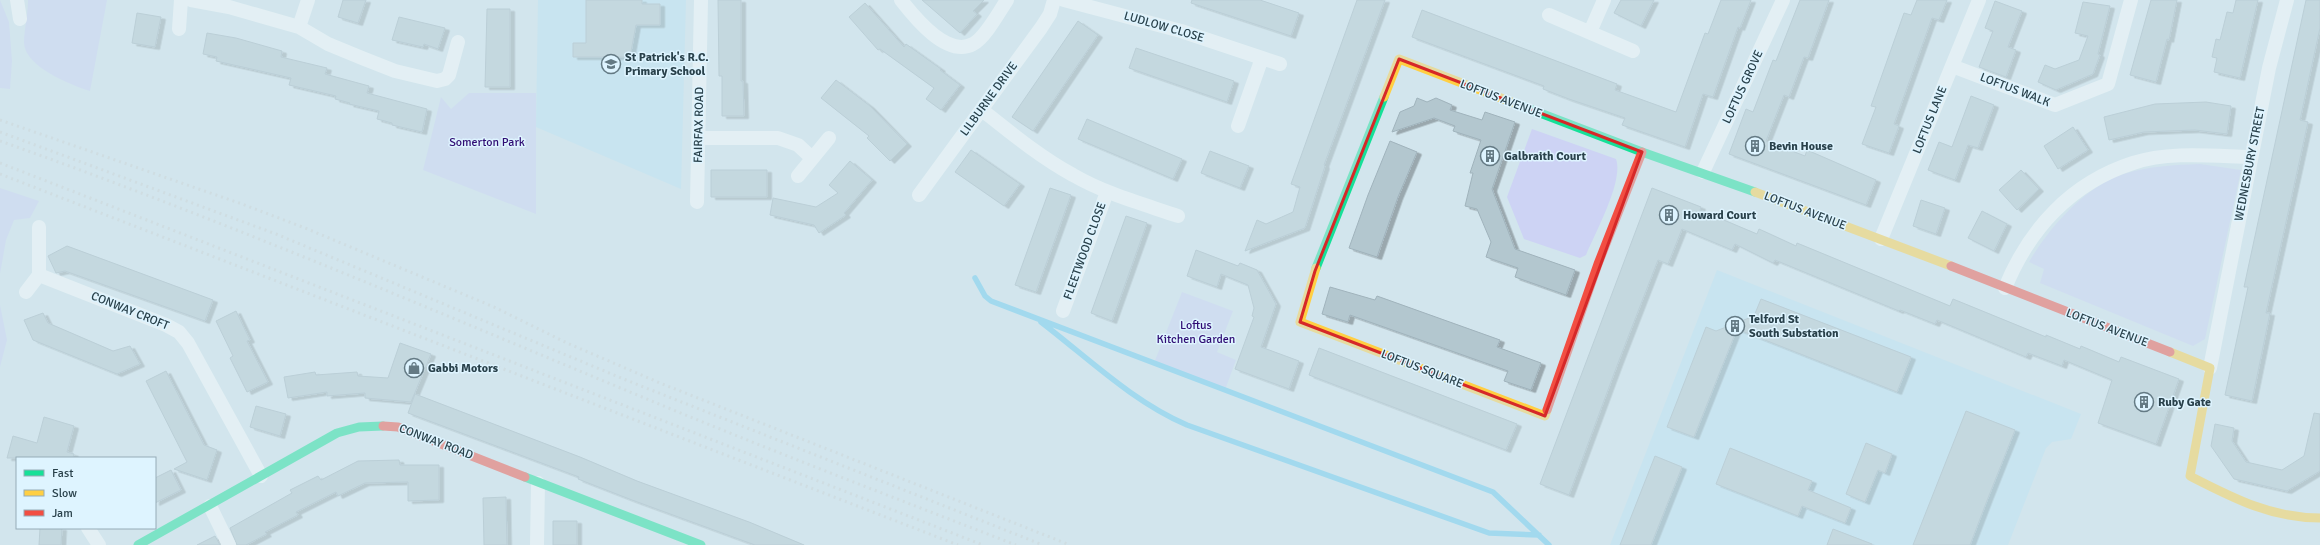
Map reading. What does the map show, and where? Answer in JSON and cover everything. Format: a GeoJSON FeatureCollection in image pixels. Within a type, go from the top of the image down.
{"type":"FeatureCollection","features":[{"type":"Feature","properties":{"kind":"street"},"geometry":{"type":"LineString","coordinates":[[17,0],[20,19]]}},
{"type":"Feature","properties":{"kind":"street"},"geometry":{"type":"LineString","coordinates":[[179,29],[181,0]]}},
{"type":"Feature","properties":{"kind":"street"},"geometry":{"type":"LineString","coordinates":[[191,0],[229,7],[299,26],[328,44],[362,58],[395,71],[437,81],[445,79],[449,75],[458,42]]}},
{"type":"Feature","properties":{"kind":"street"},"geometry":{"type":"LineString","coordinates":[[299,26],[308,0]]}},
{"type":"Feature","properties":{"kind":"street","name":"FAIRFAX ROAD"},"geometry":{"type":"LineString","coordinates":[[697,202],[701,0]]}},
{"type":"Feature","properties":{"kind":"street"},"geometry":{"type":"LineString","coordinates":[[901,0],[923,26],[948,45],[965,47],[980,39],[1007,0]]}},
{"type":"Feature","properties":{"kind":"street","name":"LILBURNE DRIVE"},"geometry":{"type":"LineString","coordinates":[[919,195],[1046,21],[1054,0]]}},
{"type":"Feature","properties":{"kind":"street","name":"LUDLOW CLOSE"},"geometry":{"type":"LineString","coordinates":[[1064,0],[1181,31],[1280,64]]}},
{"type":"Feature","properties":{"kind":"street"},"geometry":{"type":"LineString","coordinates":[[1590,32],[1604,0]]}},
{"type":"Feature","properties":{"kind":"street","name":"LOFTUS LANE"},"geometry":{"type":"LineString","coordinates":[[1881,239],[1979,0]]}},
{"type":"Feature","properties":{"kind":"street","name":"LOFTUS WALK"},"geometry":{"type":"LineString","coordinates":[[1952,66],[2055,105],[2108,84],[2131,0]]}},
{"type":"Feature","properties":{"kind":"street","name":"WEDNESBURY STREET"},"geometry":{"type":"LineString","coordinates":[[2210,368],[2269,68],[2287,0]]}},
{"type":"Feature","properties":{"kind":"street","name":"LOFTUS GROVE"},"geometry":{"type":"LineString","coordinates":[[1703,172],[1783,1]]}},
{"type":"Feature","properties":{"kind":"street"},"geometry":{"type":"LineString","coordinates":[[1550,15],[1632,51]]}},
{"type":"Feature","properties":{"kind":"street"},"geometry":{"type":"LineString","coordinates":[[1238,126],[1262,58]]}},
{"type":"Feature","properties":{"kind":"street","name":"LOFTUS AVENUE"},"geometry":{"type":"LineString","coordinates":[[1399,59],[1642,152],[1703,172],[1881,239],[2210,368]]}},
{"type":"Feature","properties":{"kind":"street","name":"LOFTUS SQUARE"},"geometry":{"type":"LineString","coordinates":[[1399,59],[1315,272],[1300,322],[1307,325],[1545,416],[1598,264],[1642,152]]}},
{"type":"Feature","properties":{"kind":"street","name":"FLEETWOOD CLOSE"},"geometry":{"type":"LineString","coordinates":[[982,110],[1053,163],[1107,192],[1178,216]]}},
{"type":"Feature","properties":{"kind":"street"},"geometry":{"type":"LineString","coordinates":[[699,138],[778,138],[798,145],[812,158]]}},
{"type":"Feature","properties":{"kind":"street"},"geometry":{"type":"LineString","coordinates":[[798,176],[829,138]]}},
{"type":"Feature","properties":{"kind":"street"},"geometry":{"type":"LineString","coordinates":[[2005,288],[2027,243],[2042,224],[2063,201],[2088,184],[2133,163],[2161,158],[2251,157]]}},
{"type":"Feature","properties":{"kind":"street","name":"FLEETWOOD CLOSE"},"geometry":{"type":"LineString","coordinates":[[1063,311],[1107,192]]}},
{"type":"Feature","properties":{"kind":"street"},"geometry":{"type":"LineString","coordinates":[[26,292],[39,275],[39,227]]}},
{"type":"Feature","properties":{"kind":"street","name":"CONWAY CROFT"},"geometry":{"type":"LineString","coordinates":[[39,275],[166,325],[179,332],[188,343],[261,476]]}},
{"type":"Feature","properties":{"kind":"street"},"geometry":{"type":"LineString","coordinates":[[2210,368],[2190,476],[2257,510],[2272,515],[2288,518],[2320,518]]}},
{"type":"Feature","properties":{"kind":"street","name":"CONWAY ROAD"},"geometry":{"type":"LineString","coordinates":[[138,545],[210,506],[337,432],[356,426],[374,424],[398,426],[538,483],[701,545]]}},
{"type":"Feature","properties":{"kind":"street"},"geometry":{"type":"LineString","coordinates":[[537,545],[538,483]]}},
{"type":"Feature","properties":{"kind":"street"},"geometry":{"type":"LineString","coordinates":[[210,506],[229,545]]}},
{"type":"Feature","properties":{"kind":"street"},"geometry":{"type":"LineString","coordinates":[[89,529],[99,545]]}},
{"type":"Feature","properties":{"kind":"highlighted area"},"geometry":{"type":"Polygon","coordinates":[[[1399,59],[1642,152],[1545,416],[1300,322],[1315,271],[1399,59]]]}},
{"type":"Feature","properties":{"kind":"shaded area","name":"St Patrick's R.C. Primary School"},"geometry":{"type":"Polygon","coordinates":[[[538,0],[686,0],[681,189],[536,127],[538,0]]]}},
{"type":"Feature","properties":{"kind":"shaded area"},"geometry":{"type":"Polygon","coordinates":[[[1717,270],[2081,414],[2071,439],[2052,442],[2046,448],[2008,545],[1610,545],[1717,270]]]}},
{"type":"Feature","properties":{"kind":"green space"},"geometry":{"type":"Polygon","coordinates":[[[0,0],[9,22],[12,61],[10,89],[0,88],[0,0]]]}},
{"type":"Feature","properties":{"kind":"green space"},"geometry":{"type":"Polygon","coordinates":[[[28,0],[107,0],[90,91],[61,80],[50,74],[32,60],[26,52],[24,43],[28,0]]]}},
{"type":"Feature","properties":{"kind":"green space","name":"Somerton Park"},"geometry":{"type":"Polygon","coordinates":[[[469,93],[536,93],[536,214],[423,170],[441,97],[451,109],[469,93]]]}},
{"type":"Feature","properties":{"kind":"green space"},"geometry":{"type":"Polygon","coordinates":[[[1532,129],[1616,159],[1616,180],[1602,221],[1586,255],[1580,258],[1524,239],[1507,197],[1532,129]]]}},
{"type":"Feature","properties":{"kind":"green space"},"geometry":{"type":"Polygon","coordinates":[[[2200,164],[2241,170],[2205,339],[2193,346],[2040,283],[2044,269],[2029,262],[2057,223],[2082,198],[2110,180],[2133,171],[2162,166],[2200,164]]]}},
{"type":"Feature","properties":{"kind":"green space"},"geometry":{"type":"Polygon","coordinates":[[[0,188],[39,201],[30,218],[14,220],[6,240],[0,274],[0,188]]]}},
{"type":"Feature","properties":{"kind":"green space","name":"Loftus Kitchen Garden"},"geometry":{"type":"Polygon","coordinates":[[[1182,292],[1233,311],[1217,352],[1236,360],[1225,390],[1154,363],[1182,292]]]}},
{"type":"Feature","properties":{"kind":"green space"},"geometry":{"type":"Polygon","coordinates":[[[0,305],[7,340],[0,367],[0,305]]]}},
{"type":"Feature","properties":{"kind":"building"},"geometry":{"type":"Polygon","coordinates":[[[343,0],[366,0],[358,23],[338,17],[343,0]]]}},
{"type":"Feature","properties":{"kind":"building"},"geometry":{"type":"Polygon","coordinates":[[[586,0],[642,0],[642,4],[660,4],[660,25],[636,25],[630,57],[573,57],[573,43],[586,43],[586,0]]]}},
{"type":"Feature","properties":{"kind":"building"},"geometry":{"type":"Polygon","coordinates":[[[718,0],[741,0],[741,81],[743,81],[744,116],[722,116],[722,76],[719,76],[718,0]]]}},
{"type":"Feature","properties":{"kind":"building"},"geometry":{"type":"Polygon","coordinates":[[[922,0],[984,0],[973,11],[977,14],[960,33],[922,0]]]}},
{"type":"Feature","properties":{"kind":"building"},"geometry":{"type":"Polygon","coordinates":[[[1192,0],[1260,0],[1299,13],[1291,36],[1191,3],[1192,0]]]}},
{"type":"Feature","properties":{"kind":"building"},"geometry":{"type":"Polygon","coordinates":[[[1357,0],[1385,0],[1324,165],[1325,166],[1305,228],[1245,251],[1257,220],[1266,224],[1293,212],[1300,187],[1291,184],[1357,0]]]}},
{"type":"Feature","properties":{"kind":"building"},"geometry":{"type":"Polygon","coordinates":[[[1621,0],[1654,0],[1641,26],[1614,13],[1621,0]]]}},
{"type":"Feature","properties":{"kind":"building"},"geometry":{"type":"Polygon","coordinates":[[[1721,0],[1751,0],[1740,28],[1738,27],[1713,97],[1703,94],[1685,147],[1622,125],[1625,118],[1569,99],[1543,89],[1544,86],[1412,37],[1422,10],[1617,84],[1615,90],[1676,112],[1705,33],[1708,34],[1721,0]]]}},
{"type":"Feature","properties":{"kind":"building"},"geometry":{"type":"Polygon","coordinates":[[[1800,0],[1829,0],[1808,58],[1804,57],[1789,97],[1784,95],[1766,141],[1805,156],[1807,150],[1876,180],[1866,205],[1729,154],[1746,109],[1753,112],[1773,60],[1776,61],[1800,0]]]}},
{"type":"Feature","properties":{"kind":"building"},"geometry":{"type":"Polygon","coordinates":[[[1917,0],[1947,0],[1939,20],[1932,18],[1894,124],[1899,126],[1889,153],[1862,144],[1876,107],[1871,106],[1904,13],[1911,15],[1917,0]]]}},
{"type":"Feature","properties":{"kind":"building"},"geometry":{"type":"Polygon","coordinates":[[[2151,0],[2177,0],[2169,40],[2167,39],[2156,82],[2130,75],[2151,0]]]}},
{"type":"Feature","properties":{"kind":"building"},"geometry":{"type":"Polygon","coordinates":[[[2236,0],[2258,0],[2240,78],[2214,72],[2217,58],[2212,57],[2216,39],[2220,40],[2227,12],[2233,13],[2236,0]]]}},
{"type":"Feature","properties":{"kind":"building"},"geometry":{"type":"Polygon","coordinates":[[[2306,0],[2320,0],[2320,28],[2300,120],[2308,122],[2266,313],[2270,313],[2252,401],[2225,395],[2248,287],[2244,287],[2306,0]]]}},
{"type":"Feature","properties":{"kind":"building"},"geometry":{"type":"Polygon","coordinates":[[[1995,1],[2022,11],[2008,47],[2016,50],[2006,77],[1979,67],[1993,31],[1985,28],[1995,1]]]}},
{"type":"Feature","properties":{"kind":"building"},"geometry":{"type":"Polygon","coordinates":[[[2083,2],[2110,6],[2098,54],[2100,55],[2093,74],[2056,90],[2038,82],[2045,65],[2055,69],[2079,60],[2088,36],[2075,33],[2083,2]]]}},
{"type":"Feature","properties":{"kind":"building"},"geometry":{"type":"Polygon","coordinates":[[[865,3],[904,47],[906,44],[941,69],[940,70],[960,85],[941,110],[926,99],[934,88],[880,49],[878,50],[849,17],[865,3]]]}},
{"type":"Feature","properties":{"kind":"building"},"geometry":{"type":"Polygon","coordinates":[[[487,9],[510,9],[510,87],[485,87],[487,9]]]}},
{"type":"Feature","properties":{"kind":"building"},"geometry":{"type":"Polygon","coordinates":[[[137,13],[161,17],[155,47],[132,43],[137,13]]]}},
{"type":"Feature","properties":{"kind":"building"},"geometry":{"type":"Polygon","coordinates":[[[399,17],[445,28],[438,49],[424,44],[423,47],[392,40],[399,17]]]}},
{"type":"Feature","properties":{"kind":"building"},"geometry":{"type":"Polygon","coordinates":[[[1078,21],[1098,35],[1033,131],[1012,117],[1078,21]]]}},
{"type":"Feature","properties":{"kind":"building"},"geometry":{"type":"Polygon","coordinates":[[[207,33],[236,38],[282,51],[281,57],[327,68],[325,74],[369,86],[367,93],[427,109],[422,132],[392,125],[392,123],[377,119],[379,111],[349,104],[350,103],[335,99],[336,96],[289,85],[291,78],[216,61],[217,57],[203,54],[207,33]]]}},
{"type":"Feature","properties":{"kind":"building"},"geometry":{"type":"Polygon","coordinates":[[[1136,48],[1234,81],[1227,102],[1129,68],[1136,48]]]}},
{"type":"Feature","properties":{"kind":"building"},"geometry":{"type":"Polygon","coordinates":[[[836,80],[870,106],[907,144],[890,161],[867,138],[869,136],[821,98],[836,80]]]}},
{"type":"Feature","properties":{"kind":"building"},"geometry":{"type":"Polygon","coordinates":[[[1971,96],[1994,105],[1978,148],[1968,145],[1955,180],[1928,170],[1939,142],[1952,147],[1971,96]]]}},
{"type":"Feature","properties":{"kind":"building"},"geometry":{"type":"Polygon","coordinates":[[[1417,98],[1427,102],[1436,98],[1452,105],[1450,110],[1482,120],[1485,112],[1515,122],[1492,189],[1515,249],[1575,270],[1566,295],[1515,277],[1518,268],[1486,257],[1491,242],[1477,209],[1465,206],[1473,173],[1470,173],[1481,140],[1453,131],[1455,126],[1434,118],[1392,132],[1400,112],[1414,106],[1417,98]]]}},
{"type":"Feature","properties":{"kind":"building"},"geometry":{"type":"Polygon","coordinates":[[[2206,102],[2231,106],[2227,134],[2195,130],[2144,132],[2109,140],[2104,117],[2155,104],[2206,102]]]}},
{"type":"Feature","properties":{"kind":"building"},"geometry":{"type":"Polygon","coordinates":[[[1087,119],[1182,159],[1173,179],[1078,139],[1087,119]]]}},
{"type":"Feature","properties":{"kind":"building"},"geometry":{"type":"Polygon","coordinates":[[[2073,127],[2088,150],[2058,169],[2044,146],[2073,127]]]}},
{"type":"Feature","properties":{"kind":"building"},"geometry":{"type":"Polygon","coordinates":[[[1390,141],[1417,152],[1398,197],[1377,257],[1349,248],[1368,195],[1390,141]]]}},
{"type":"Feature","properties":{"kind":"building"},"geometry":{"type":"Polygon","coordinates":[[[971,150],[1020,184],[1004,206],[955,172],[971,150]]]}},
{"type":"Feature","properties":{"kind":"building"},"geometry":{"type":"Polygon","coordinates":[[[1210,151],[1249,166],[1240,188],[1201,173],[1210,151]]]}},
{"type":"Feature","properties":{"kind":"building"},"geometry":{"type":"Polygon","coordinates":[[[850,161],[872,180],[844,213],[846,215],[819,233],[814,225],[770,215],[773,198],[816,207],[838,193],[829,185],[850,161]]]}},
{"type":"Feature","properties":{"kind":"building"},"geometry":{"type":"Polygon","coordinates":[[[711,170],[767,170],[767,197],[711,197],[711,170]]]}},
{"type":"Feature","properties":{"kind":"building"},"geometry":{"type":"Polygon","coordinates":[[[2021,170],[2039,189],[2017,210],[1999,190],[2021,170]]]}},
{"type":"Feature","properties":{"kind":"building"},"geometry":{"type":"Polygon","coordinates":[[[1050,188],[1071,195],[1036,292],[1015,285],[1050,188]]]}},
{"type":"Feature","properties":{"kind":"building"},"geometry":{"type":"Polygon","coordinates":[[[1652,188],[1701,207],[1700,210],[1757,234],[1759,229],[1796,246],[1797,243],[1950,306],[1953,299],[2046,337],[2046,335],[2080,349],[2081,346],[2119,362],[2121,357],[2179,379],[2156,444],[2098,423],[2112,380],[2064,360],[2062,366],[2028,353],[2026,357],[1937,320],[1935,324],[1900,310],[1899,311],[1775,260],[1773,263],[1735,244],[1732,250],[1682,229],[1668,264],[1658,260],[1569,495],[1540,484],[1652,188]]]}},
{"type":"Feature","properties":{"kind":"building"},"geometry":{"type":"Polygon","coordinates":[[[1921,200],[1945,208],[1936,234],[1913,226],[1921,200]]]}},
{"type":"Feature","properties":{"kind":"building"},"geometry":{"type":"Polygon","coordinates":[[[1982,211],[2007,224],[1994,251],[1968,238],[1982,211]]]}},
{"type":"Feature","properties":{"kind":"building"},"geometry":{"type":"Polygon","coordinates":[[[1126,216],[1147,223],[1112,321],[1091,313],[1126,216]]]}},
{"type":"Feature","properties":{"kind":"building"},"geometry":{"type":"Polygon","coordinates":[[[67,246],[213,300],[205,321],[65,271],[56,273],[48,256],[67,246]]]}},
{"type":"Feature","properties":{"kind":"building"},"geometry":{"type":"Polygon","coordinates":[[[1196,250],[1238,266],[1240,263],[1257,270],[1276,304],[1261,347],[1299,361],[1289,389],[1235,369],[1254,317],[1252,316],[1254,308],[1248,285],[1221,274],[1217,287],[1187,276],[1196,250]]]}},
{"type":"Feature","properties":{"kind":"building"},"geometry":{"type":"Polygon","coordinates":[[[1330,287],[1375,300],[1377,296],[1500,340],[1497,347],[1541,363],[1531,390],[1504,381],[1508,371],[1350,315],[1348,322],[1322,314],[1330,287]]]}},
{"type":"Feature","properties":{"kind":"building"},"geometry":{"type":"Polygon","coordinates":[[[1761,299],[1911,357],[1897,392],[1737,329],[1694,437],[1667,427],[1706,327],[1716,331],[1754,316],[1761,299]]]}},
{"type":"Feature","properties":{"kind":"building"},"geometry":{"type":"Polygon","coordinates":[[[236,311],[250,340],[247,341],[268,382],[247,392],[230,358],[233,356],[216,321],[236,311]]]}},
{"type":"Feature","properties":{"kind":"building"},"geometry":{"type":"Polygon","coordinates":[[[43,313],[48,323],[113,351],[130,346],[140,364],[117,374],[33,340],[24,320],[43,313]]]}},
{"type":"Feature","properties":{"kind":"building"},"geometry":{"type":"Polygon","coordinates":[[[400,343],[431,354],[411,402],[365,398],[365,393],[327,396],[327,392],[288,398],[284,377],[315,372],[316,375],[357,372],[358,376],[388,378],[400,343]]]}},
{"type":"Feature","properties":{"kind":"building"},"geometry":{"type":"Polygon","coordinates":[[[1319,348],[1517,424],[1506,450],[1309,375],[1319,348]]]}},
{"type":"Feature","properties":{"kind":"building"},"geometry":{"type":"Polygon","coordinates":[[[166,371],[204,445],[217,450],[207,480],[174,469],[187,462],[146,381],[166,371]]]}},
{"type":"Feature","properties":{"kind":"building"},"geometry":{"type":"Polygon","coordinates":[[[415,394],[580,457],[637,481],[749,522],[804,545],[755,545],[632,500],[578,479],[579,477],[408,413],[415,394]]]}},
{"type":"Feature","properties":{"kind":"building"},"geometry":{"type":"Polygon","coordinates":[[[256,406],[286,414],[280,436],[250,427],[256,406]]]}},
{"type":"Feature","properties":{"kind":"building"},"geometry":{"type":"Polygon","coordinates":[[[1966,411],[2015,430],[1970,545],[1913,545],[1966,411]]]}},
{"type":"Feature","properties":{"kind":"building"},"geometry":{"type":"Polygon","coordinates":[[[2314,413],[2320,414],[2320,471],[2287,491],[2234,479],[2211,446],[2215,424],[2234,428],[2232,441],[2246,462],[2282,470],[2304,456],[2314,413]]]}},
{"type":"Feature","properties":{"kind":"building"},"geometry":{"type":"Polygon","coordinates":[[[44,417],[74,426],[67,452],[74,454],[73,457],[7,458],[13,436],[37,443],[44,417]]]}},
{"type":"Feature","properties":{"kind":"building"},"geometry":{"type":"Polygon","coordinates":[[[1866,443],[1892,454],[1885,473],[1878,470],[1865,502],[1846,494],[1866,443]]]}},
{"type":"Feature","properties":{"kind":"building"},"geometry":{"type":"Polygon","coordinates":[[[1730,448],[1812,481],[1808,490],[1851,508],[1845,523],[1802,506],[1798,516],[1716,484],[1730,448]]]}},
{"type":"Feature","properties":{"kind":"building"},"geometry":{"type":"Polygon","coordinates":[[[1655,456],[1682,467],[1651,545],[1620,545],[1655,456]]]}},
{"type":"Feature","properties":{"kind":"building"},"geometry":{"type":"Polygon","coordinates":[[[399,460],[400,465],[439,465],[439,500],[408,501],[408,482],[365,483],[338,496],[336,492],[296,512],[298,515],[265,532],[267,534],[246,545],[237,545],[230,528],[292,493],[290,490],[318,476],[321,480],[358,461],[399,460]]]}},
{"type":"Feature","properties":{"kind":"building"},"geometry":{"type":"Polygon","coordinates":[[[171,470],[181,490],[156,502],[156,478],[171,470]]]}},
{"type":"Feature","properties":{"kind":"building"},"geometry":{"type":"Polygon","coordinates":[[[506,497],[507,545],[484,545],[483,498],[506,497]]]}},
{"type":"Feature","properties":{"kind":"building"},"geometry":{"type":"Polygon","coordinates":[[[553,521],[577,521],[577,545],[553,545],[553,521]]]}},
{"type":"Feature","properties":{"kind":"building"},"geometry":{"type":"Polygon","coordinates":[[[40,529],[62,529],[61,545],[39,545],[40,529]]]}},
{"type":"Feature","properties":{"kind":"building"},"geometry":{"type":"Polygon","coordinates":[[[1833,529],[1872,544],[1872,545],[1827,545],[1833,529]]]}},
{"type":"Feature","properties":{"kind":"building"},"geometry":{"type":"Polygon","coordinates":[[[215,536],[220,545],[197,545],[215,536]]]}},
{"type":"Feature","properties":{"kind":"waterway"},"geometry":{"type":"LineString","coordinates":[[975,278],[985,296],[991,301],[1493,492],[1549,545]]}},
{"type":"Feature","properties":{"kind":"waterway"},"geometry":{"type":"LineString","coordinates":[[1041,322],[1129,392],[1187,425],[1489,533],[1539,535]]}},
{"type":"Feature","properties":{"kind":"railway"},"geometry":{"type":"LineString","coordinates":[[0,120],[242,204],[305,228],[494,307],[567,343],[660,383],[1070,545]]}},
{"type":"Feature","properties":{"kind":"railway"},"geometry":{"type":"LineString","coordinates":[[0,132],[276,234],[626,380],[1043,545]]}},
{"type":"Feature","properties":{"kind":"railway"},"geometry":{"type":"LineString","coordinates":[[0,141],[173,205],[343,273],[724,431],[1016,545]]}},
{"type":"Feature","properties":{"kind":"railway"},"geometry":{"type":"LineString","coordinates":[[0,163],[983,545]]}},
{"type":"Feature","properties":{"kind":"railway"},"geometry":{"type":"LineString","coordinates":[[0,174],[958,545]]}},
{"type":"Feature","properties":{"kind":"traffic: fast"},"geometry":{"type":"LineString","coordinates":[[1316,268],[1384,97]]}},
{"type":"Feature","properties":{"kind":"traffic: fast"},"geometry":{"type":"LineString","coordinates":[[1514,103],[1642,152],[1755,192]]}},
{"type":"Feature","properties":{"kind":"traffic: fast"},"geometry":{"type":"LineString","coordinates":[[138,545],[337,433],[359,427],[383,426]]}},
{"type":"Feature","properties":{"kind":"traffic: fast"},"geometry":{"type":"LineString","coordinates":[[525,477],[701,545]]}},
{"type":"Feature","properties":{"kind":"traffic: slow"},"geometry":{"type":"LineString","coordinates":[[1384,97],[1399,59],[1514,103]]}},
{"type":"Feature","properties":{"kind":"traffic: slow"},"geometry":{"type":"LineString","coordinates":[[1755,192],[1951,266]]}},
{"type":"Feature","properties":{"kind":"traffic: slow"},"geometry":{"type":"LineString","coordinates":[[1316,268],[1300,322],[1545,416],[1547,410]]}},
{"type":"Feature","properties":{"kind":"traffic: slow"},"geometry":{"type":"LineString","coordinates":[[2170,352],[2210,368],[2190,476],[2237,499],[2269,511],[2285,515],[2320,518]]}},
{"type":"Feature","properties":{"kind":"traffic: jam"},"geometry":{"type":"LineString","coordinates":[[1547,410],[1598,264],[1642,152]]}},
{"type":"Feature","properties":{"kind":"traffic: jam"},"geometry":{"type":"LineString","coordinates":[[1951,266],[2170,352]]}},
{"type":"Feature","properties":{"kind":"traffic: jam"},"geometry":{"type":"LineString","coordinates":[[383,426],[398,427],[525,477]]}},
{"type":"Feature","properties":{"kind":"place","name":"St Patrick's R.C. Primary School"},"geometry":{"type":"Point","coordinates":[611,64]}},
{"type":"Feature","properties":{"kind":"place","name":"Bevin House"},"geometry":{"type":"Point","coordinates":[1755,146]}},
{"type":"Feature","properties":{"kind":"place","name":"Galbraith Court"},"geometry":{"type":"Point","coordinates":[1490,156]}},
{"type":"Feature","properties":{"kind":"place","name":"Howard Court"},"geometry":{"type":"Point","coordinates":[1669,215]}},
{"type":"Feature","properties":{"kind":"place","name":"Telford St South Substation"},"geometry":{"type":"Point","coordinates":[1735,326]}},
{"type":"Feature","properties":{"kind":"place","name":"Gabbi Motors"},"geometry":{"type":"Point","coordinates":[414,368]}},
{"type":"Feature","properties":{"kind":"place","name":"Ruby Gate"},"geometry":{"type":"Point","coordinates":[2144,402]}}]}
